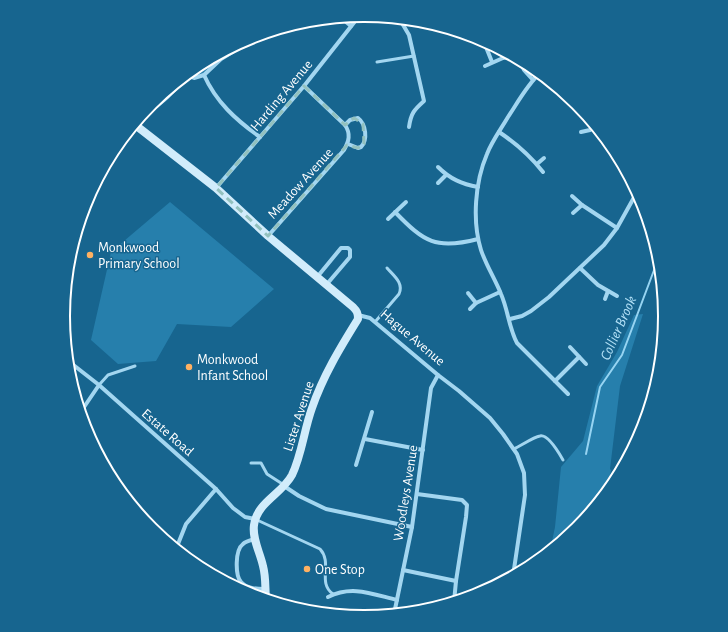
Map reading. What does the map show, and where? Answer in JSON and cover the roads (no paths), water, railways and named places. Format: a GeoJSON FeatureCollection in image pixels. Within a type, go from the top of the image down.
{"type":"FeatureCollection","features":[{"type":"Feature","properties":{"kind":"street"},"geometry":{"type":"LineString","coordinates":[[347,23],[351,26]]}},
{"type":"Feature","properties":{"kind":"street","name":"Harding Avenue"},"geometry":{"type":"LineString","coordinates":[[216,188],[304,86],[354,23]]}},
{"type":"Feature","properties":{"kind":"street"},"geometry":{"type":"LineString","coordinates":[[403,25],[408,35],[414,56],[424,101],[410,117],[409,127]]}},
{"type":"Feature","properties":{"kind":"street"},"geometry":{"type":"LineString","coordinates":[[487,49],[492,62]]}},
{"type":"Feature","properties":{"kind":"street"},"geometry":{"type":"LineString","coordinates":[[193,78],[204,75],[222,58]]}},
{"type":"Feature","properties":{"kind":"street"},"geometry":{"type":"LineString","coordinates":[[485,66],[492,62],[506,58]]}},
{"type":"Feature","properties":{"kind":"street"},"geometry":{"type":"LineString","coordinates":[[524,70],[533,80]]}},
{"type":"Feature","properties":{"kind":"street"},"geometry":{"type":"LineString","coordinates":[[204,75],[209,85],[228,111],[242,124],[260,136]]}},
{"type":"Feature","properties":{"kind":"street"},"geometry":{"type":"LineString","coordinates":[[535,78],[499,132],[487,153],[478,186],[478,239],[482,252],[500,292],[517,343],[568,394]]}},
{"type":"Feature","properties":{"kind":"street"},"geometry":{"type":"LineString","coordinates":[[304,86],[345,125]]}},
{"type":"Feature","properties":{"kind":"street","name":"Meadow Avenue"},"geometry":{"type":"LineString","coordinates":[[268,236],[344,150],[348,144],[350,134],[345,125],[350,120],[358,118],[363,124],[365,140],[361,147],[358,148],[348,144]]}},
{"type":"Feature","properties":{"kind":"street","name":"Hague Avenue"},"geometry":{"type":"LineString","coordinates":[[139,128],[216,188],[268,236],[318,276],[353,307],[357,311],[358,315],[366,316],[375,322],[490,418],[514,449],[524,473],[525,495],[514,569]]}},
{"type":"Feature","properties":{"kind":"street"},"geometry":{"type":"LineString","coordinates":[[581,132],[590,128]]}},
{"type":"Feature","properties":{"kind":"street"},"geometry":{"type":"LineString","coordinates":[[499,132],[511,140],[537,164],[543,172]]}},
{"type":"Feature","properties":{"kind":"street"},"geometry":{"type":"LineString","coordinates":[[537,164],[544,158]]}},
{"type":"Feature","properties":{"kind":"street"},"geometry":{"type":"LineString","coordinates":[[438,168],[446,175],[462,183],[478,186]]}},
{"type":"Feature","properties":{"kind":"street"},"geometry":{"type":"LineString","coordinates":[[438,183],[446,175]]}},
{"type":"Feature","properties":{"kind":"street"},"geometry":{"type":"LineString","coordinates":[[572,196],[582,205],[617,228]]}},
{"type":"Feature","properties":{"kind":"street"},"geometry":{"type":"LineString","coordinates":[[510,319],[522,316],[531,311],[549,297],[580,268],[604,244],[617,228],[634,198]]}},
{"type":"Feature","properties":{"kind":"street"},"geometry":{"type":"LineString","coordinates":[[388,219],[406,202]]}},
{"type":"Feature","properties":{"kind":"street"},"geometry":{"type":"LineString","coordinates":[[573,214],[582,205]]}},
{"type":"Feature","properties":{"kind":"street"},"geometry":{"type":"LineString","coordinates":[[395,212],[420,236],[432,241],[454,244],[478,239]]}},
{"type":"Feature","properties":{"kind":"street"},"geometry":{"type":"LineString","coordinates":[[318,276],[341,248],[348,248],[350,250],[350,257],[326,284]]}},
{"type":"Feature","properties":{"kind":"street"},"geometry":{"type":"LineString","coordinates":[[580,268],[592,279],[617,296]]}},
{"type":"Feature","properties":{"kind":"street"},"geometry":{"type":"LineString","coordinates":[[605,299],[608,291]]}},
{"type":"Feature","properties":{"kind":"street"},"geometry":{"type":"LineString","coordinates":[[470,309],[476,303],[500,292]]}},
{"type":"Feature","properties":{"kind":"street"},"geometry":{"type":"LineString","coordinates":[[468,293],[476,303]]}},
{"type":"Feature","properties":{"kind":"street","name":"Lister Avenue"},"geometry":{"type":"LineString","coordinates":[[255,519],[262,507],[284,486],[295,469],[301,451],[304,432],[315,400],[331,364],[358,319],[358,315]]}},
{"type":"Feature","properties":{"kind":"street"},"geometry":{"type":"LineString","coordinates":[[570,347],[586,364]]}},
{"type":"Feature","properties":{"kind":"street"},"geometry":{"type":"LineString","coordinates":[[555,381],[579,357]]}},
{"type":"Feature","properties":{"kind":"street","name":"Estate Road"},"geometry":{"type":"LineString","coordinates":[[75,366],[99,385],[216,489],[233,508],[245,517],[255,519]]}},
{"type":"Feature","properties":{"kind":"street","name":"Woodleys Avenue"},"geometry":{"type":"LineString","coordinates":[[395,608],[412,527],[431,388],[438,375]]}},
{"type":"Feature","properties":{"kind":"street"},"geometry":{"type":"LineString","coordinates":[[84,406],[99,385]]}},
{"type":"Feature","properties":{"kind":"street"},"geometry":{"type":"LineString","coordinates":[[356,465],[372,412]]}},
{"type":"Feature","properties":{"kind":"street"},"geometry":{"type":"LineString","coordinates":[[365,439],[423,450]]}},
{"type":"Feature","properties":{"kind":"street"},"geometry":{"type":"LineString","coordinates":[[284,486],[298,496],[326,510],[412,527]]}},
{"type":"Feature","properties":{"kind":"street"},"geometry":{"type":"LineString","coordinates":[[178,544],[186,524],[216,489]]}},
{"type":"Feature","properties":{"kind":"street"},"geometry":{"type":"LineString","coordinates":[[417,494],[462,500],[467,505],[455,595]]}},
{"type":"Feature","properties":{"kind":"street"},"geometry":{"type":"LineString","coordinates":[[255,519],[254,539],[263,565],[266,593]]}},
{"type":"Feature","properties":{"kind":"street"},"geometry":{"type":"LineString","coordinates":[[254,539],[243,544],[239,548],[237,574],[241,582],[245,585],[257,589],[266,589]]}},
{"type":"Feature","properties":{"kind":"street"},"geometry":{"type":"LineString","coordinates":[[404,570],[456,581]]}},
{"type":"Feature","properties":{"kind":"street"},"geometry":{"type":"LineString","coordinates":[[328,597],[333,594],[355,590],[397,600]]}},
{"type":"Feature","properties":{"kind":"lane"},"geometry":{"type":"LineString","coordinates":[[377,62],[414,56]]}},
{"type":"Feature","properties":{"kind":"lane"},"geometry":{"type":"LineString","coordinates":[[375,322],[401,290],[400,281],[387,268]]}},
{"type":"Feature","properties":{"kind":"lane"},"geometry":{"type":"LineString","coordinates":[[99,385],[108,375],[135,366]]}},
{"type":"Feature","properties":{"kind":"lane"},"geometry":{"type":"LineString","coordinates":[[514,449],[540,436],[546,437],[558,450],[563,460]]}},
{"type":"Feature","properties":{"kind":"lane"},"geometry":{"type":"LineString","coordinates":[[251,463],[261,463],[266,474],[284,486]]}},
{"type":"Feature","properties":{"kind":"lane"},"geometry":{"type":"LineString","coordinates":[[255,519],[320,549],[325,558],[326,585],[328,591],[333,594]]}},
{"type":"Feature","properties":{"kind":"waterway","name":"Collier Brook"},"geometry":{"type":"LineString","coordinates":[[586,454],[600,387],[622,355],[654,271]]}},
{"type":"Feature","properties":{"kind":"place","name":"Monkwood Primary School"},"geometry":{"type":"Point","coordinates":[90,255]}},
{"type":"Feature","properties":{"kind":"place","name":"Monkwood Infant School"},"geometry":{"type":"Point","coordinates":[189,367]}},
{"type":"Feature","properties":{"kind":"place","name":"One Stop"},"geometry":{"type":"Point","coordinates":[307,569]}}]}
